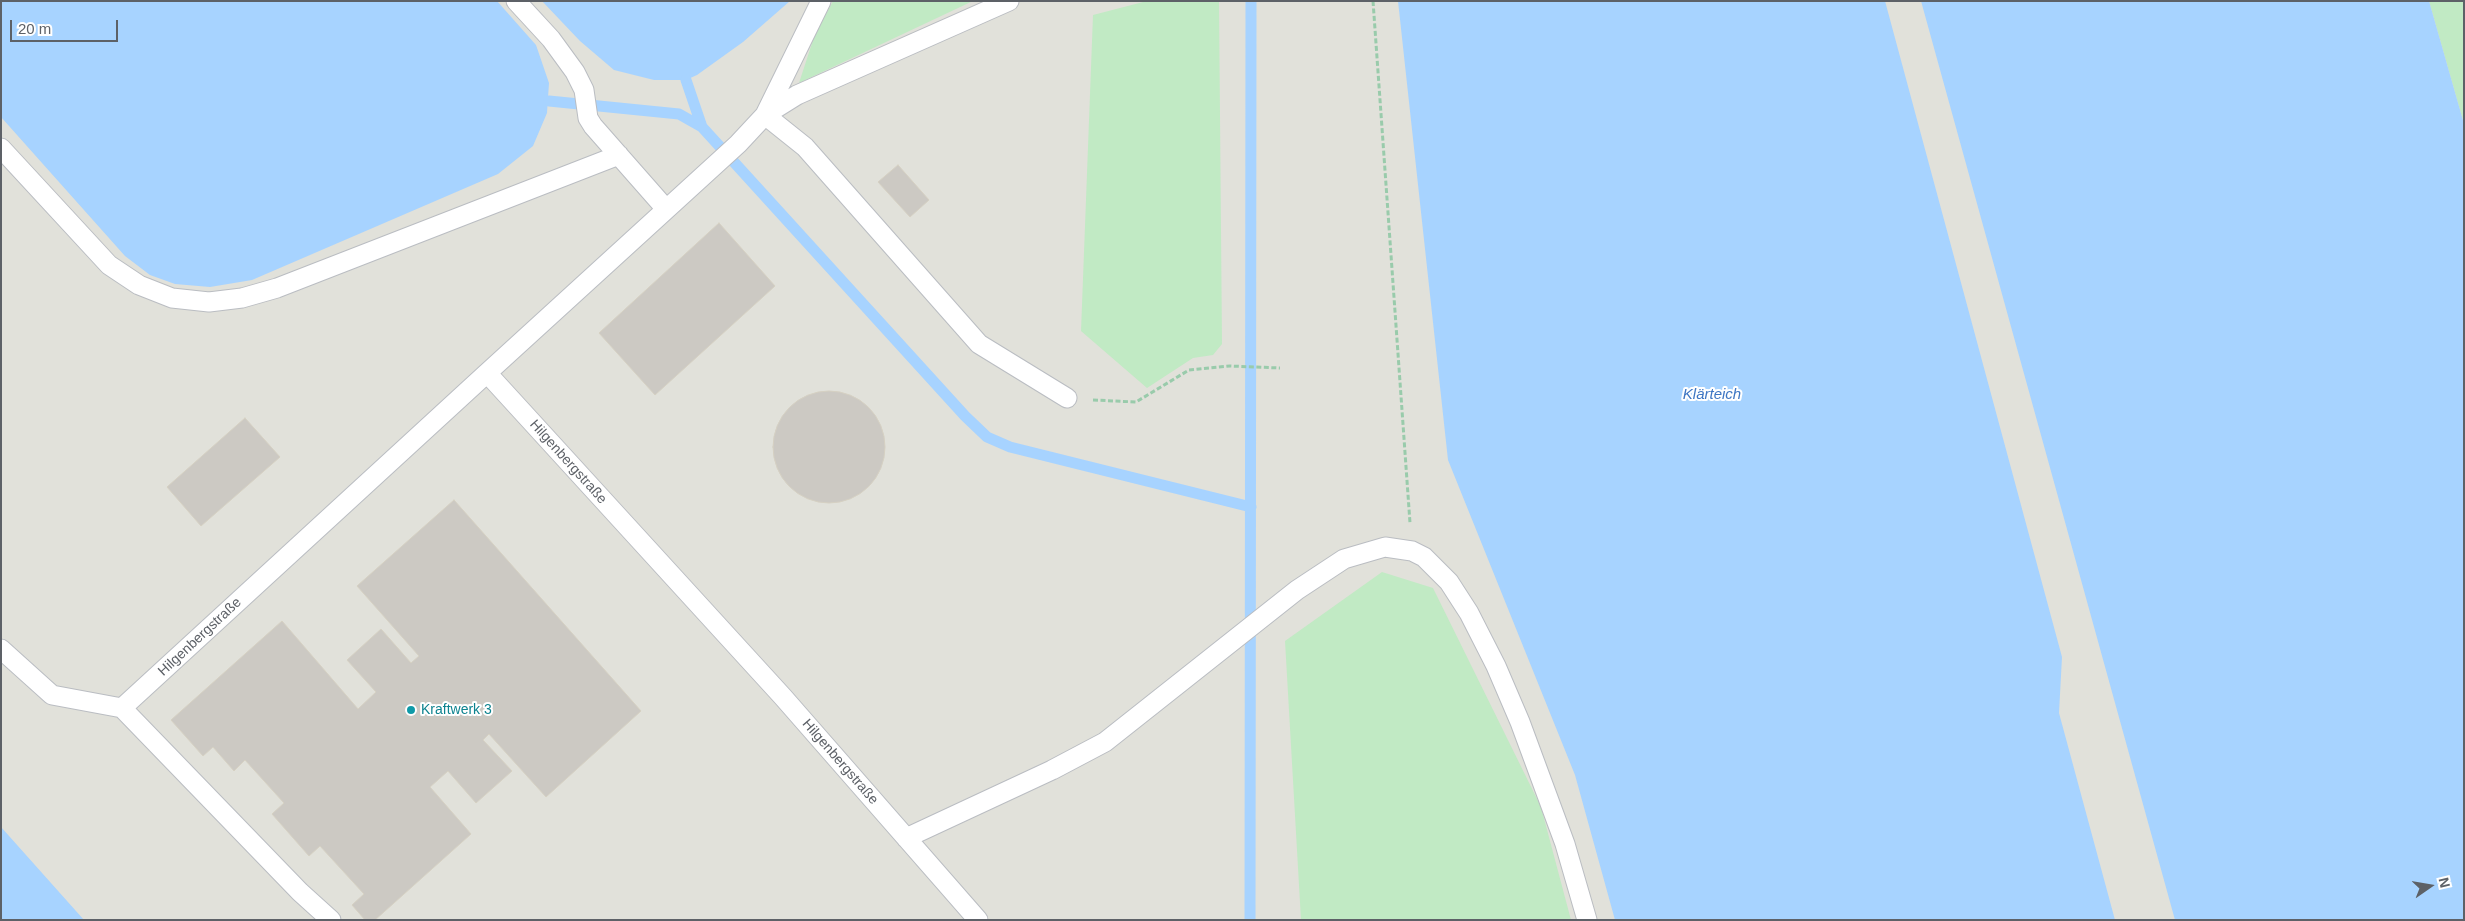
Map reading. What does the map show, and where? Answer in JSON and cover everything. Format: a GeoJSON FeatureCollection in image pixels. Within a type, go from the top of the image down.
{"type":"FeatureCollection","features":[{"type":"Feature","properties":{"kind":"lane"},"geometry":{"type":"LineString","coordinates":[[516,1],[551,39],[584,90],[588,118],[666,209]]}},
{"type":"Feature","properties":{"kind":"lane"},"geometry":{"type":"LineString","coordinates":[[765,115],[821,1]]}},
{"type":"Feature","properties":{"kind":"lane"},"geometry":{"type":"LineString","coordinates":[[487,374],[738,144],[765,115],[797,95],[1009,1]]}},
{"type":"Feature","properties":{"kind":"lane"},"geometry":{"type":"LineString","coordinates":[[765,115],[805,147],[979,344],[1068,398]]}},
{"type":"Feature","properties":{"kind":"lane"},"geometry":{"type":"LineString","coordinates":[[1,148],[109,265],[139,285],[172,298],[209,302],[242,298],[276,288],[619,155]]}},
{"type":"Feature","properties":{"kind":"lane","name":"Hilgenbergstraße"},"geometry":{"type":"LineString","coordinates":[[122,708],[487,374],[783,697],[978,920]]}},
{"type":"Feature","properties":{"kind":"lane"},"geometry":{"type":"LineString","coordinates":[[906,838],[1052,770],[1105,742],[1297,590],[1350,556],[1385,547],[1412,551],[1424,557],[1449,582],[1469,612],[1496,666],[1520,722],[1562,836],[1587,920]]}},
{"type":"Feature","properties":{"kind":"lane"},"geometry":{"type":"LineString","coordinates":[[1,649],[52,695],[122,708],[300,892],[331,920]]}},
{"type":"Feature","properties":{"kind":"path"},"geometry":{"type":"LineString","coordinates":[[1373,1],[1412,551]]}},
{"type":"Feature","properties":{"kind":"path"},"geometry":{"type":"LineString","coordinates":[[1068,398],[1136,402],[1188,370],[1230,366],[1280,368]]}},
{"type":"Feature","properties":{"kind":"shaded area"},"geometry":{"type":"Polygon","coordinates":[[[1,1],[2464,1],[2464,920],[1,920],[1,1]]]}},
{"type":"Feature","properties":{"kind":"green space"},"geometry":{"type":"Polygon","coordinates":[[[833,1],[973,1],[799,83],[815,34],[833,1]]]}},
{"type":"Feature","properties":{"kind":"green space"},"geometry":{"type":"Polygon","coordinates":[[[1147,1],[1219,1],[1222,344],[1213,355],[1193,358],[1147,388],[1081,331],[1093,15],[1147,1]]]}},
{"type":"Feature","properties":{"kind":"green space"},"geometry":{"type":"Polygon","coordinates":[[[2429,1],[2464,1],[2464,124],[2429,1]]]}},
{"type":"Feature","properties":{"kind":"green space"},"geometry":{"type":"Polygon","coordinates":[[[1382,572],[1433,588],[1541,807],[1571,920],[1301,920],[1285,641],[1382,572]]]}},
{"type":"Feature","properties":{"kind":"water"},"geometry":{"type":"Polygon","coordinates":[[[1,1],[497,1],[536,45],[549,83],[547,113],[533,146],[498,174],[252,280],[210,287],[175,284],[150,275],[125,256],[1,117],[1,1]]]}},
{"type":"Feature","properties":{"kind":"water"},"geometry":{"type":"Polygon","coordinates":[[[542,1],[790,1],[743,42],[697,75],[686,80],[654,80],[614,70],[580,41],[542,1]]]}},
{"type":"Feature","properties":{"kind":"water","name":"Klärteich"},"geometry":{"type":"Polygon","coordinates":[[[1398,1],[1885,1],[2062,657],[2059,713],[2115,920],[1615,920],[1575,775],[1448,460],[1398,1]]]}},
{"type":"Feature","properties":{"kind":"water"},"geometry":{"type":"Polygon","coordinates":[[[1921,1],[2429,1],[2464,124],[2464,920],[2175,920],[1921,1]]]}},
{"type":"Feature","properties":{"kind":"water"},"geometry":{"type":"Polygon","coordinates":[[[1,827],[84,920],[1,920],[1,827]]]}},
{"type":"Feature","properties":{"kind":"building"},"geometry":{"type":"Polygon","coordinates":[[[898,165],[929,200],[910,217],[878,182],[898,165]]]}},
{"type":"Feature","properties":{"kind":"building"},"geometry":{"type":"Polygon","coordinates":[[[719,223],[775,286],[655,395],[599,333],[719,223]]]}},
{"type":"Feature","properties":{"kind":"building"},"geometry":{"type":"Polygon","coordinates":[[[829,391],[851,395],[869,407],[881,425],[885,447],[881,469],[869,487],[851,499],[829,503],[807,499],[789,487],[777,469],[773,447],[777,425],[789,407],[807,395],[829,391]]]}},
{"type":"Feature","properties":{"kind":"building"},"geometry":{"type":"Polygon","coordinates":[[[245,418],[280,457],[201,526],[167,487],[245,418]]]}},
{"type":"Feature","properties":{"kind":"building","name":"Kraftwerk 3"},"geometry":{"type":"Polygon","coordinates":[[[454,500],[641,711],[546,797],[489,734],[483,740],[512,771],[476,803],[448,771],[430,787],[471,834],[375,920],[365,920],[352,905],[364,894],[320,846],[309,856],[272,814],[284,803],[245,760],[234,771],[213,747],[203,756],[171,720],[282,621],[358,709],[376,692],[347,660],[381,629],[411,663],[419,656],[357,586],[454,500]]]}},
{"type":"Feature","properties":{"kind":"waterway"},"geometry":{"type":"LineString","coordinates":[[1250,920],[1251,1]]}},
{"type":"Feature","properties":{"kind":"waterway"},"geometry":{"type":"LineString","coordinates":[[686,80],[702,127]]}},
{"type":"Feature","properties":{"kind":"waterway"},"geometry":{"type":"LineString","coordinates":[[549,101],[679,114],[702,127],[965,416],[987,437],[1010,447],[1251,507]]}},
{"type":"Feature","properties":{"kind":"place","name":"Kraftwerk 3"},"geometry":{"type":"Point","coordinates":[411,710]}}]}
